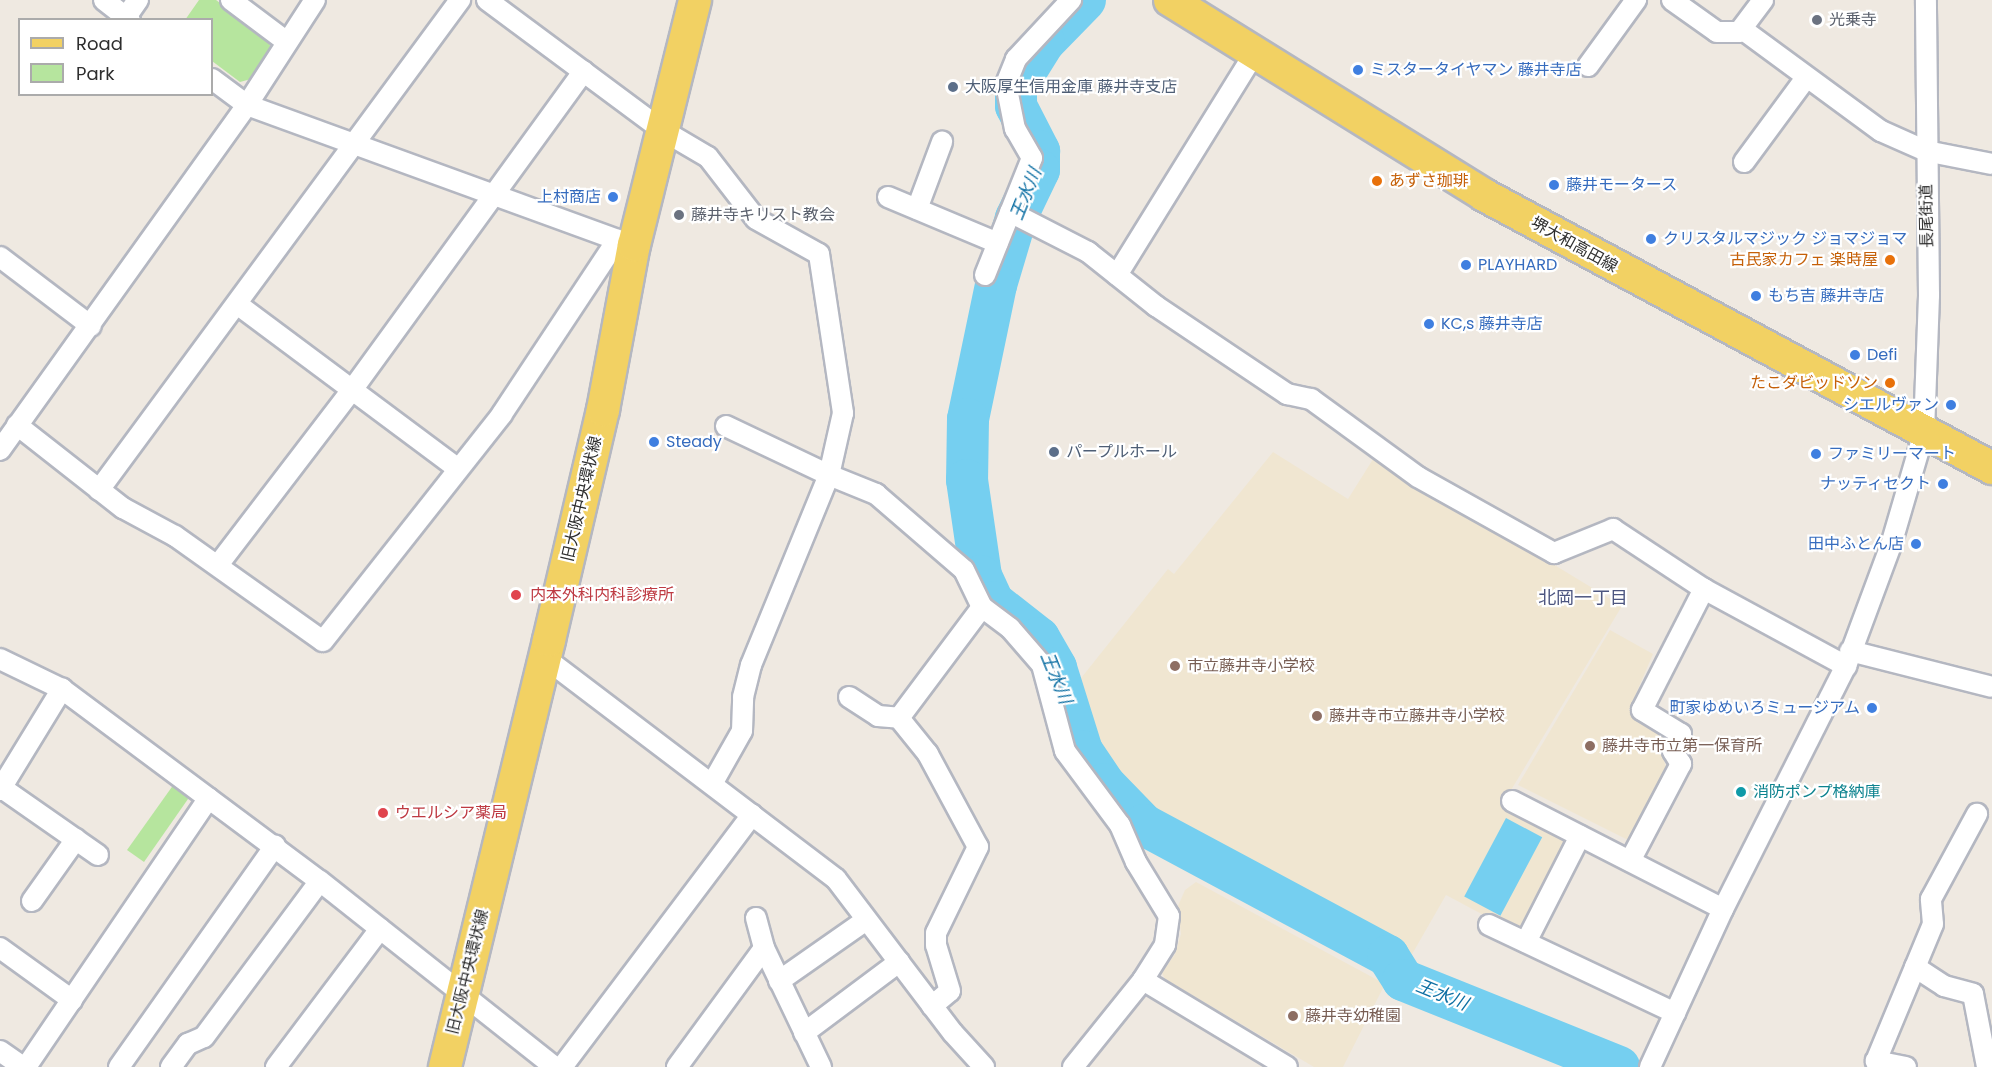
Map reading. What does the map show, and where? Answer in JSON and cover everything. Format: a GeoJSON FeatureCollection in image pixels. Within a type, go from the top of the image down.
{"type":"FeatureCollection","features":[{"type":"Feature","properties":{"kind":"main road","name":"旧大阪中央環状線"},"geometry":{"type":"LineString","coordinates":[[445,1067],[603,410],[626,243],[662,130],[694,0]]}},
{"type":"Feature","properties":{"kind":"main road","name":"堺大和高田線"},"geometry":{"type":"LineString","coordinates":[[1170,0],[1484,195],[1992,468]]}},
{"type":"Feature","properties":{"kind":"street"},"geometry":{"type":"LineString","coordinates":[[104,0],[128,18],[138,0]]}},
{"type":"Feature","properties":{"kind":"street"},"geometry":{"type":"LineString","coordinates":[[231,0],[287,42]]}},
{"type":"Feature","properties":{"kind":"street"},"geometry":{"type":"LineString","coordinates":[[0,450],[91,326],[247,105],[315,0]]}},
{"type":"Feature","properties":{"kind":"street"},"geometry":{"type":"LineString","coordinates":[[99,490],[355,146],[460,0]]}},
{"type":"Feature","properties":{"kind":"street"},"geometry":{"type":"LineString","coordinates":[[487,0],[662,130],[708,157],[756,219],[819,254],[843,413],[829,474],[751,665],[743,697],[742,731],[712,784]]}},
{"type":"Feature","properties":{"kind":"street"},"geometry":{"type":"LineString","coordinates":[[985,275],[1032,158],[1016,129],[1006,84],[1016,58],[1071,0]]}},
{"type":"Feature","properties":{"kind":"street"},"geometry":{"type":"LineString","coordinates":[[1588,66],[1636,0]]}},
{"type":"Feature","properties":{"kind":"street"},"geometry":{"type":"LineString","coordinates":[[1672,0],[1718,32],[1739,32],[1763,0]]}},
{"type":"Feature","properties":{"kind":"street","name":"長尾街道"},"geometry":{"type":"LineString","coordinates":[[1650,1067],[1723,909],[1848,658],[1891,545],[1924,432],[1929,295],[1926,0]]}},
{"type":"Feature","properties":{"kind":"street"},"geometry":{"type":"LineString","coordinates":[[1742,29],[1881,131],[1926,151],[1992,164]]}},
{"type":"Feature","properties":{"kind":"street"},"geometry":{"type":"LineString","coordinates":[[1117,275],[1254,54]]}},
{"type":"Feature","properties":{"kind":"street"},"geometry":{"type":"LineString","coordinates":[[218,565],[352,390],[584,71]]}},
{"type":"Feature","properties":{"kind":"street"},"geometry":{"type":"LineString","coordinates":[[1744,162],[1806,78]]}},
{"type":"Feature","properties":{"kind":"street"},"geometry":{"type":"LineString","coordinates":[[17,425],[99,490],[218,565],[323,641],[457,468],[502,414],[626,243],[247,105],[213,80]]}},
{"type":"Feature","properties":{"kind":"street"},"geometry":{"type":"LineString","coordinates":[[917,209],[942,142]]}},
{"type":"Feature","properties":{"kind":"street"},"geometry":{"type":"LineString","coordinates":[[888,197],[998,243]]}},
{"type":"Feature","properties":{"kind":"street"},"geometry":{"type":"LineString","coordinates":[[1010,212],[1088,252],[1156,306],[1287,394],[1311,399],[1418,477],[1554,553],[1613,529],[1704,589],[1848,658],[1992,687]]}},
{"type":"Feature","properties":{"kind":"street"},"geometry":{"type":"LineString","coordinates":[[0,257],[91,326]]}},
{"type":"Feature","properties":{"kind":"street"},"geometry":{"type":"LineString","coordinates":[[237,304],[457,468]]}},
{"type":"Feature","properties":{"kind":"street"},"geometry":{"type":"LineString","coordinates":[[726,426],[876,494],[964,570],[982,607],[1010,627],[1042,664],[1065,751],[1120,825],[1136,862],[1169,916],[1165,945],[1143,980],[1073,1067]]}},
{"type":"Feature","properties":{"kind":"street"},"geometry":{"type":"LineString","coordinates":[[1630,861],[1681,764],[1673,751],[1681,734],[1642,710],[1704,589]]}},
{"type":"Feature","properties":{"kind":"street"},"geometry":{"type":"LineString","coordinates":[[900,718],[982,607]]}},
{"type":"Feature","properties":{"kind":"street"},"geometry":{"type":"LineString","coordinates":[[545,658],[836,879],[932,1006],[984,1067]]}},
{"type":"Feature","properties":{"kind":"street"},"geometry":{"type":"LineString","coordinates":[[0,659],[62,689],[275,846],[555,1067]]}},
{"type":"Feature","properties":{"kind":"street"},"geometry":{"type":"LineString","coordinates":[[62,689],[1,789],[98,855]]}},
{"type":"Feature","properties":{"kind":"street"},"geometry":{"type":"LineString","coordinates":[[849,697],[878,716],[900,718],[928,754],[978,847],[936,933],[936,945],[950,991],[932,1006]]}},
{"type":"Feature","properties":{"kind":"street"},"geometry":{"type":"LineString","coordinates":[[0,1051],[25,1067],[209,798]]}},
{"type":"Feature","properties":{"kind":"street"},"geometry":{"type":"LineString","coordinates":[[1512,801],[1723,909]]}},
{"type":"Feature","properties":{"kind":"street"},"geometry":{"type":"LineString","coordinates":[[1906,1067],[1876,1061],[1933,924],[1931,899],[1977,814]]}},
{"type":"Feature","properties":{"kind":"street"},"geometry":{"type":"LineString","coordinates":[[562,1067],[752,815]]}},
{"type":"Feature","properties":{"kind":"street"},"geometry":{"type":"LineString","coordinates":[[1526,942],[1580,836]]}},
{"type":"Feature","properties":{"kind":"street"},"geometry":{"type":"LineString","coordinates":[[32,901],[76,839]]}},
{"type":"Feature","properties":{"kind":"street"},"geometry":{"type":"LineString","coordinates":[[119,1067],[275,846]]}},
{"type":"Feature","properties":{"kind":"street"},"geometry":{"type":"LineString","coordinates":[[171,1067],[188,1044],[204,1037],[320,881]]}},
{"type":"Feature","properties":{"kind":"street"},"geometry":{"type":"LineString","coordinates":[[756,918],[764,948],[821,1067]]}},
{"type":"Feature","properties":{"kind":"street"},"geometry":{"type":"LineString","coordinates":[[779,981],[866,920]]}},
{"type":"Feature","properties":{"kind":"street"},"geometry":{"type":"LineString","coordinates":[[1489,925],[1675,1013]]}},
{"type":"Feature","properties":{"kind":"street"},"geometry":{"type":"LineString","coordinates":[[276,1067],[380,928]]}},
{"type":"Feature","properties":{"kind":"street"},"geometry":{"type":"LineString","coordinates":[[0,948],[72,1000]]}},
{"type":"Feature","properties":{"kind":"street"},"geometry":{"type":"LineString","coordinates":[[677,1067],[764,948]]}},
{"type":"Feature","properties":{"kind":"street"},"geometry":{"type":"LineString","coordinates":[[804,1033],[899,962]]}},
{"type":"Feature","properties":{"kind":"street"},"geometry":{"type":"LineString","coordinates":[[1915,967],[1944,986],[1973,994],[1987,1067]]}},
{"type":"Feature","properties":{"kind":"street"},"geometry":{"type":"LineString","coordinates":[[1143,980],[1287,1067]]}},
{"type":"Feature","properties":{"kind":"shaded area","name":"藤井寺市立藤井寺小学校"},"geometry":{"type":"Polygon","coordinates":[[[1273,452],[1348,499],[1375,456],[1622,606],[1502,805],[1571,840],[1523,936],[1446,895],[1407,963],[1151,821],[1112,781],[1087,740],[1070,692],[1168,569],[1174,574],[1273,452]]]}},
{"type":"Feature","properties":{"kind":"shaded area"},"geometry":{"type":"Polygon","coordinates":[[[1610,630],[1653,654],[1629,710],[1668,733],[1660,748],[1667,770],[1630,841],[1518,785],[1610,630]]]}},
{"type":"Feature","properties":{"kind":"shaded area"},"geometry":{"type":"Polygon","coordinates":[[[1196,882],[1385,984],[1343,1067],[1314,1067],[1165,979],[1162,973],[1175,954],[1181,934],[1178,906],[1185,890],[1196,882]]]}},
{"type":"Feature","properties":{"kind":"green space"},"geometry":{"type":"Polygon","coordinates":[[[199,0],[216,0],[267,38],[271,48],[251,79],[240,82],[213,62],[213,18],[186,18],[199,0]]]}},
{"type":"Feature","properties":{"kind":"green space"},"geometry":{"type":"Polygon","coordinates":[[[174,784],[185,791],[188,799],[144,862],[127,850],[174,784]]]}},
{"type":"Feature","properties":{"kind":"water"},"geometry":{"type":"Polygon","coordinates":[[[1506,818],[1542,837],[1500,916],[1464,897],[1506,818]]]}},
{"type":"Feature","properties":{"kind":"waterway","name":"王水川"},"geometry":{"type":"LineString","coordinates":[[1085,0],[1044,42],[1016,87],[1016,106],[1039,151],[1039,170],[1016,218],[996,285],[968,419],[967,480],[981,576],[993,602],[1039,638],[1056,668],[1082,751],[1104,784],[1144,825],[1388,956],[1403,980],[1619,1067]]}},
{"type":"Feature","properties":{"kind":"place","name":"光乗寺"},"geometry":{"type":"Point","coordinates":[1817,20]}},
{"type":"Feature","properties":{"kind":"place","name":"ミスタータイヤマン 藤井寺店"},"geometry":{"type":"Point","coordinates":[1358,70]}},
{"type":"Feature","properties":{"kind":"place","name":"大阪厚生信用金庫 藤井寺支店"},"geometry":{"type":"Point","coordinates":[953,87]}},
{"type":"Feature","properties":{"kind":"place","name":"あずさ珈琲"},"geometry":{"type":"Point","coordinates":[1377,181]}},
{"type":"Feature","properties":{"kind":"place","name":"藤井モータース"},"geometry":{"type":"Point","coordinates":[1554,185]}},
{"type":"Feature","properties":{"kind":"place","name":"上村商店"},"geometry":{"type":"Point","coordinates":[613,197]}},
{"type":"Feature","properties":{"kind":"place","name":"藤井寺キリスト教会"},"geometry":{"type":"Point","coordinates":[679,215]}},
{"type":"Feature","properties":{"kind":"place","name":"クリスタルマジック ジョマジョマ"},"geometry":{"type":"Point","coordinates":[1651,239]}},
{"type":"Feature","properties":{"kind":"place","name":"古民家カフェ 楽時屋"},"geometry":{"type":"Point","coordinates":[1890,260]}},
{"type":"Feature","properties":{"kind":"place","name":"PLAYHARD"},"geometry":{"type":"Point","coordinates":[1466,265]}},
{"type":"Feature","properties":{"kind":"place","name":"もち吉 藤井寺店"},"geometry":{"type":"Point","coordinates":[1756,296]}},
{"type":"Feature","properties":{"kind":"place","name":"KC,s 藤井寺店"},"geometry":{"type":"Point","coordinates":[1429,324]}},
{"type":"Feature","properties":{"kind":"place","name":"Defi"},"geometry":{"type":"Point","coordinates":[1855,355]}},
{"type":"Feature","properties":{"kind":"place","name":"たこダビッドソン"},"geometry":{"type":"Point","coordinates":[1890,383]}},
{"type":"Feature","properties":{"kind":"place","name":"シエルヴァン"},"geometry":{"type":"Point","coordinates":[1951,405]}},
{"type":"Feature","properties":{"kind":"place","name":"Steady"},"geometry":{"type":"Point","coordinates":[654,442]}},
{"type":"Feature","properties":{"kind":"place","name":"パープルホール"},"geometry":{"type":"Point","coordinates":[1054,452]}},
{"type":"Feature","properties":{"kind":"place","name":"ファミリーマート"},"geometry":{"type":"Point","coordinates":[1816,454]}},
{"type":"Feature","properties":{"kind":"place","name":"ナッティセクト"},"geometry":{"type":"Point","coordinates":[1943,484]}},
{"type":"Feature","properties":{"kind":"place","name":"田中ふとん店"},"geometry":{"type":"Point","coordinates":[1916,544]}},
{"type":"Feature","properties":{"kind":"place","name":"内本外科内科診療所"},"geometry":{"type":"Point","coordinates":[516,595]}},
{"type":"Feature","properties":{"kind":"place","name":"市立藤井寺小学校"},"geometry":{"type":"Point","coordinates":[1175,666]}},
{"type":"Feature","properties":{"kind":"place","name":"町家ゆめいろミュージアム"},"geometry":{"type":"Point","coordinates":[1872,708]}},
{"type":"Feature","properties":{"kind":"place","name":"藤井寺市立藤井寺小学校"},"geometry":{"type":"Point","coordinates":[1317,716]}},
{"type":"Feature","properties":{"kind":"place","name":"藤井寺市立第一保育所"},"geometry":{"type":"Point","coordinates":[1590,746]}},
{"type":"Feature","properties":{"kind":"place","name":"消防ポンプ格納庫"},"geometry":{"type":"Point","coordinates":[1741,792]}},
{"type":"Feature","properties":{"kind":"place","name":"ウエルシア薬局"},"geometry":{"type":"Point","coordinates":[383,813]}},
{"type":"Feature","properties":{"kind":"place","name":"藤井寺幼稚園"},"geometry":{"type":"Point","coordinates":[1293,1016]}},
{"type":"Feature","properties":{"kind":"district","name":"北岡一丁目"},"geometry":{"type":"Point","coordinates":[1583,598]}}]}
